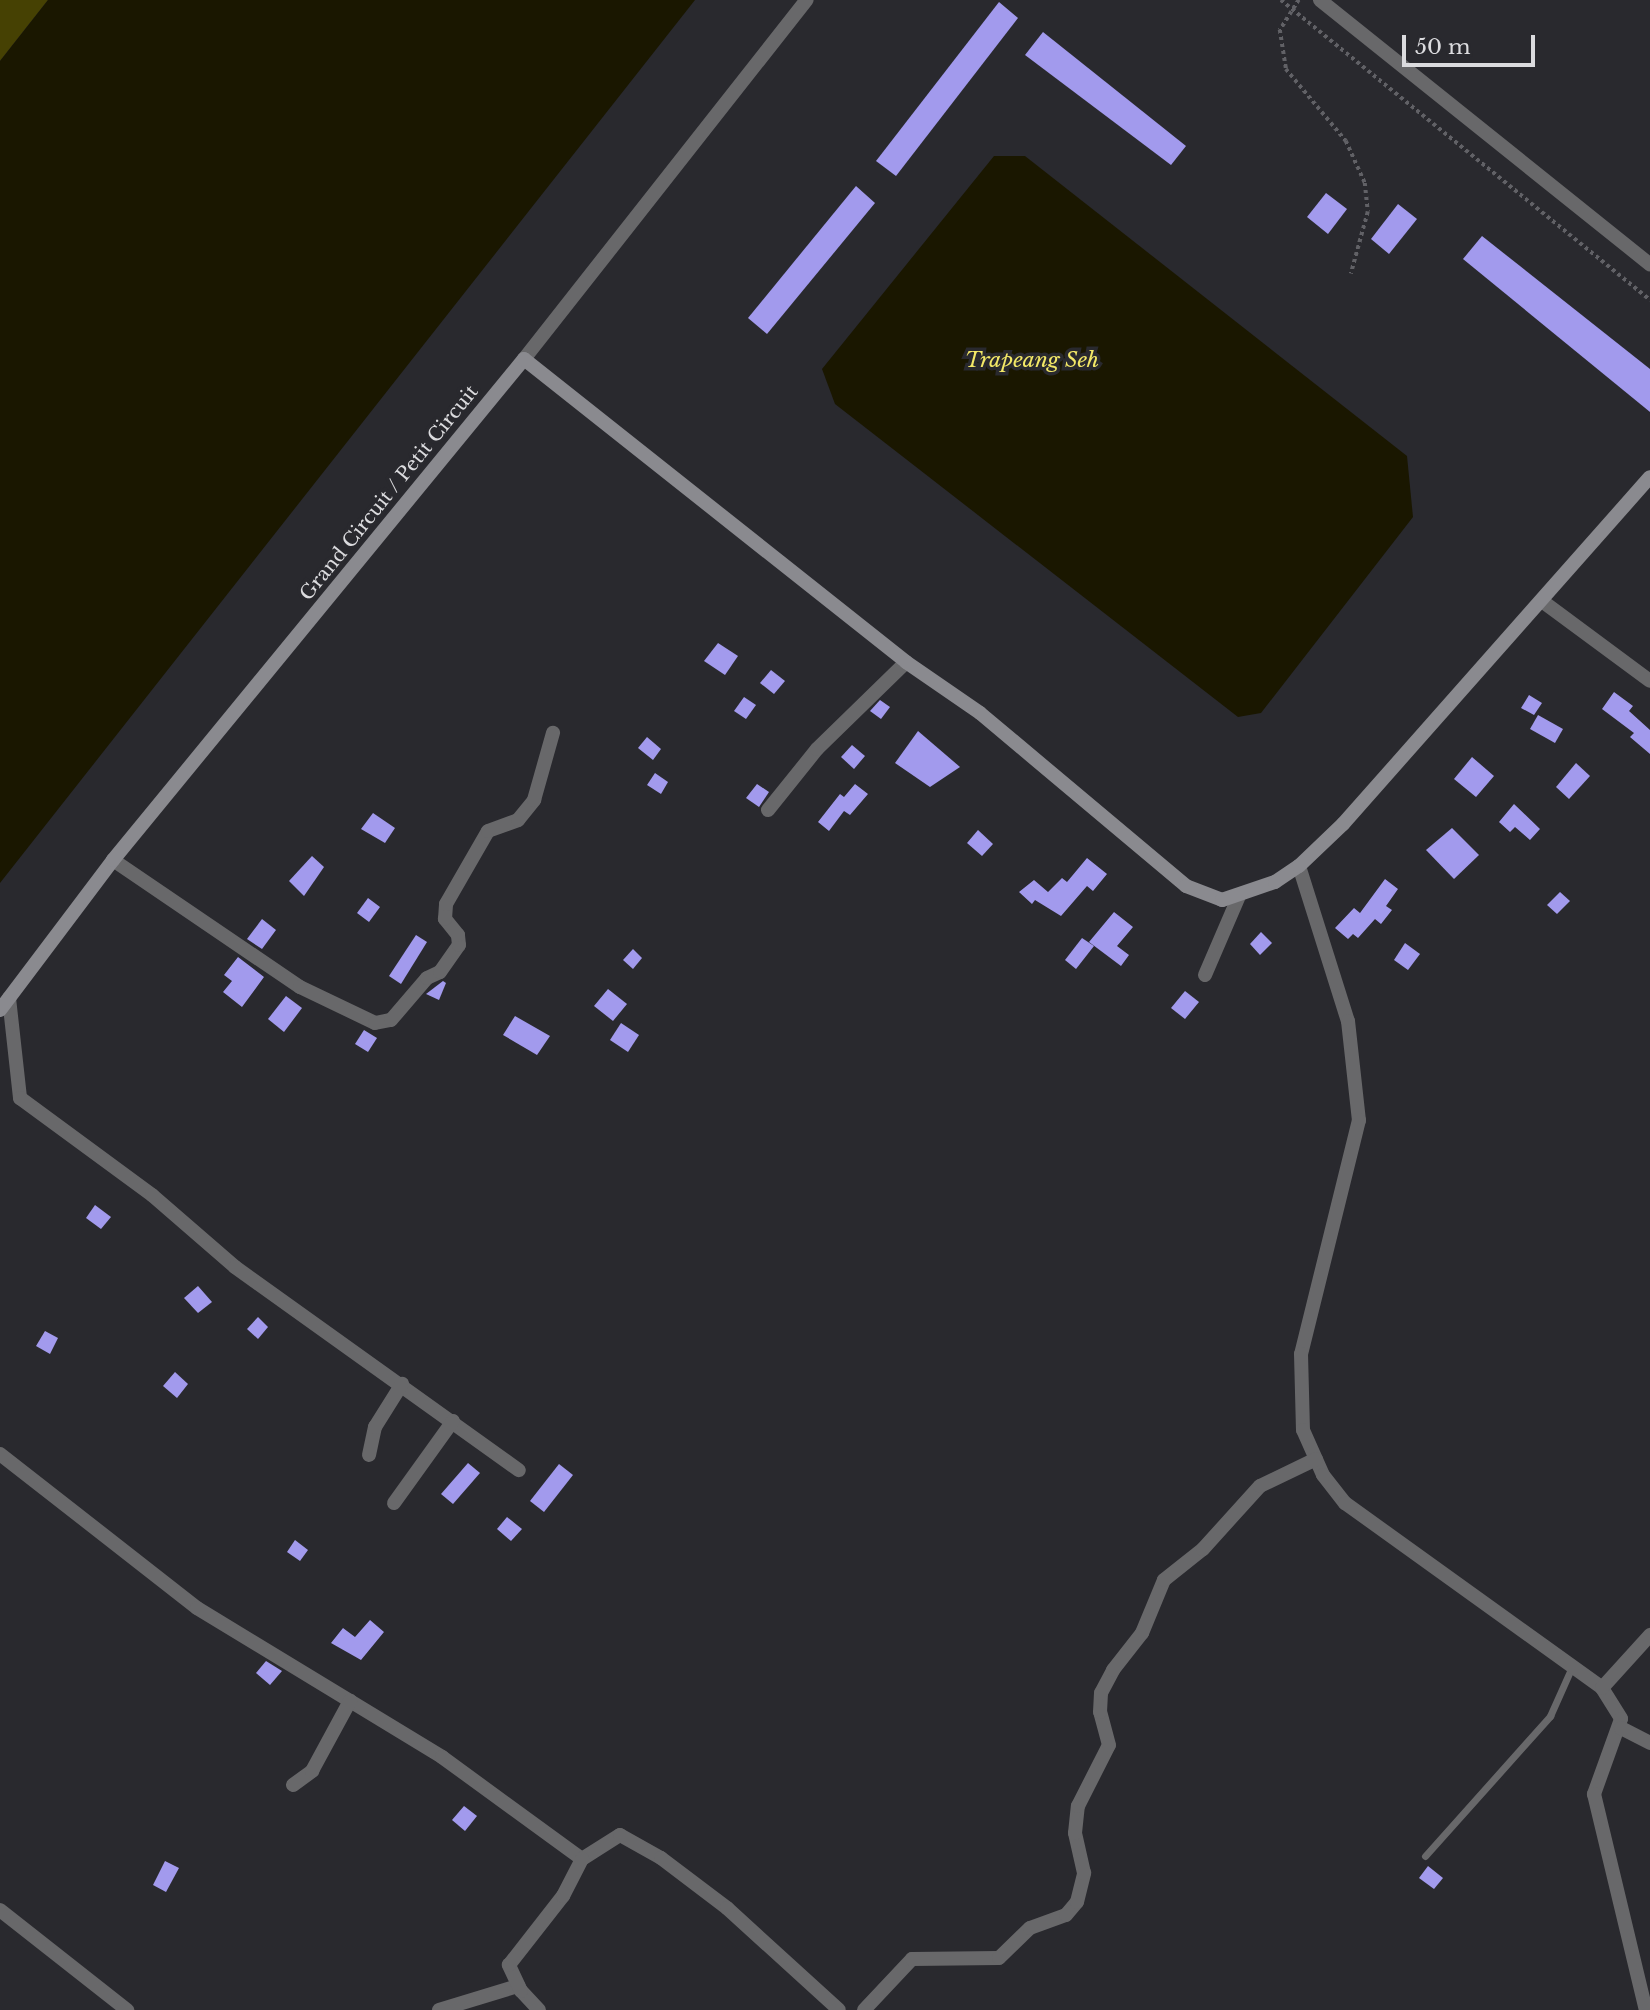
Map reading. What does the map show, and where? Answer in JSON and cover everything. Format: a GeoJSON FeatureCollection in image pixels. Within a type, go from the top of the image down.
{"type":"FeatureCollection","features":[{"type":"Feature","properties":{"kind":"main road"},"geometry":{"type":"LineString","coordinates":[[524,359],[906,662],[980,713],[1186,886],[1222,900],[1239,896],[1299,866],[1343,824],[1650,477]]}},
{"type":"Feature","properties":{"kind":"main road","name":"Grand Circuit / Petit Circuit"},"geometry":{"type":"LineString","coordinates":[[5,1004],[113,860],[524,359]]}},
{"type":"Feature","properties":{"kind":"street","name":"Grand Circuit / Petit Circuit"},"geometry":{"type":"LineString","coordinates":[[524,359],[807,0]]}},
{"type":"Feature","properties":{"kind":"street"},"geometry":{"type":"LineString","coordinates":[[1320,0],[1650,264]]}},
{"type":"Feature","properties":{"kind":"street"},"geometry":{"type":"LineString","coordinates":[[1542,601],[1650,681]]}},
{"type":"Feature","properties":{"kind":"street"},"geometry":{"type":"LineString","coordinates":[[768,810],[817,749],[906,662]]}},
{"type":"Feature","properties":{"kind":"street"},"geometry":{"type":"LineString","coordinates":[[113,860],[300,987],[375,1023],[391,1020],[427,978],[440,972],[459,945],[458,935],[445,919],[446,904],[488,831],[518,820],[534,800],[553,733]]}},
{"type":"Feature","properties":{"kind":"street"},"geometry":{"type":"LineString","coordinates":[[1299,866],[1348,1021],[1359,1120],[1301,1354],[1303,1430],[1317,1459],[1345,1503],[1571,1669],[1602,1688],[1621,1719],[1621,1728],[1597,1774],[1594,1794],[1646,2010]]}},
{"type":"Feature","properties":{"kind":"street"},"geometry":{"type":"LineString","coordinates":[[1205,975],[1239,896]]}},
{"type":"Feature","properties":{"kind":"street"},"geometry":{"type":"LineString","coordinates":[[5,1004],[20,1098],[152,1195],[235,1267],[402,1384],[519,1471]]}},
{"type":"Feature","properties":{"kind":"street"},"geometry":{"type":"LineString","coordinates":[[369,1455],[375,1427],[402,1384]]}},
{"type":"Feature","properties":{"kind":"street"},"geometry":{"type":"LineString","coordinates":[[394,1503],[453,1421]]}},
{"type":"Feature","properties":{"kind":"street"},"geometry":{"type":"LineString","coordinates":[[0,1454],[197,1608],[442,1757],[582,1859]]}},
{"type":"Feature","properties":{"kind":"street"},"geometry":{"type":"LineString","coordinates":[[864,2010],[912,1959],[999,1958],[1031,1928],[1066,1915],[1077,1902],[1084,1873],[1075,1833],[1078,1806],[1109,1745],[1100,1712],[1101,1693],[1113,1670],[1142,1633],[1164,1580],[1203,1549],[1260,1486],[1317,1459]]}},
{"type":"Feature","properties":{"kind":"street"},"geometry":{"type":"LineString","coordinates":[[1602,1688],[1650,1635]]}},
{"type":"Feature","properties":{"kind":"street"},"geometry":{"type":"LineString","coordinates":[[293,1784],[312,1771],[350,1701]]}},
{"type":"Feature","properties":{"kind":"street"},"geometry":{"type":"LineString","coordinates":[[1621,1728],[1650,1743]]}},
{"type":"Feature","properties":{"kind":"street"},"geometry":{"type":"LineString","coordinates":[[539,2010],[519,1986],[509,1965],[563,1896],[582,1859],[611,1837],[620,1835],[638,1843],[727,1908],[839,2010]]}},
{"type":"Feature","properties":{"kind":"street"},"geometry":{"type":"LineString","coordinates":[[0,1910],[127,2010]]}},
{"type":"Feature","properties":{"kind":"street"},"geometry":{"type":"LineString","coordinates":[[439,2010],[519,1986]]}},
{"type":"Feature","properties":{"kind":"lane"},"geometry":{"type":"LineString","coordinates":[[1425,1856],[1550,1717],[1571,1669]]}},
{"type":"Feature","properties":{"kind":"path"},"geometry":{"type":"LineString","coordinates":[[1280,0],[1650,300]]}},
{"type":"Feature","properties":{"kind":"path"},"geometry":{"type":"LineString","coordinates":[[1299,0],[1280,30],[1286,69],[1346,141],[1365,183],[1368,212],[1351,274]]}},
{"type":"Feature","properties":{"kind":"shaded area"},"geometry":{"type":"Polygon","coordinates":[[[0,0],[48,0],[0,61],[0,0]]]}},
{"type":"Feature","properties":{"kind":"water"},"geometry":{"type":"Polygon","coordinates":[[[48,0],[695,0],[0,883],[0,61],[48,0]]]}},
{"type":"Feature","properties":{"kind":"water","name":"Trapeang Seh"},"geometry":{"type":"Polygon","coordinates":[[[994,156],[1025,156],[1407,456],[1413,517],[1261,713],[1238,717],[835,404],[822,369],[994,156]]]}},
{"type":"Feature","properties":{"kind":"building"},"geometry":{"type":"Polygon","coordinates":[[[999,2],[1018,18],[896,176],[876,161],[999,2]]]}},
{"type":"Feature","properties":{"kind":"building"},"geometry":{"type":"Polygon","coordinates":[[[1043,32],[1186,146],[1171,165],[1025,55],[1043,32]]]}},
{"type":"Feature","properties":{"kind":"building"},"geometry":{"type":"Polygon","coordinates":[[[856,186],[875,203],[767,334],[748,318],[856,186]]]}},
{"type":"Feature","properties":{"kind":"building"},"geometry":{"type":"Polygon","coordinates":[[[1326,193],[1347,209],[1328,234],[1307,217],[1326,193]]]}},
{"type":"Feature","properties":{"kind":"building"},"geometry":{"type":"Polygon","coordinates":[[[1398,204],[1417,219],[1389,254],[1371,239],[1398,204]]]}},
{"type":"Feature","properties":{"kind":"building"},"geometry":{"type":"Polygon","coordinates":[[[1482,236],[1650,369],[1650,412],[1463,259],[1482,236]]]}},
{"type":"Feature","properties":{"kind":"building"},"geometry":{"type":"Polygon","coordinates":[[[718,643],[738,656],[725,675],[704,661],[718,643]]]}},
{"type":"Feature","properties":{"kind":"building"},"geometry":{"type":"Polygon","coordinates":[[[771,670],[785,681],[774,694],[760,683],[771,670]]]}},
{"type":"Feature","properties":{"kind":"building"},"geometry":{"type":"Polygon","coordinates":[[[1614,692],[1633,706],[1629,711],[1650,730],[1650,754],[1630,737],[1634,733],[1602,709],[1614,692]]]}},
{"type":"Feature","properties":{"kind":"building"},"geometry":{"type":"Polygon","coordinates":[[[1529,695],[1542,703],[1534,715],[1521,708],[1529,695]]]}},
{"type":"Feature","properties":{"kind":"building"},"geometry":{"type":"Polygon","coordinates":[[[744,697],[756,705],[746,719],[734,711],[744,697]]]}},
{"type":"Feature","properties":{"kind":"building"},"geometry":{"type":"Polygon","coordinates":[[[880,700],[890,707],[881,719],[870,711],[880,700]]]}},
{"type":"Feature","properties":{"kind":"building"},"geometry":{"type":"Polygon","coordinates":[[[1538,715],[1563,729],[1555,743],[1530,729],[1538,715]]]}},
{"type":"Feature","properties":{"kind":"building"},"geometry":{"type":"Polygon","coordinates":[[[918,731],[960,767],[930,787],[895,763],[918,731]]]}},
{"type":"Feature","properties":{"kind":"building"},"geometry":{"type":"Polygon","coordinates":[[[647,737],[661,749],[653,760],[638,748],[647,737]]]}},
{"type":"Feature","properties":{"kind":"building"},"geometry":{"type":"Polygon","coordinates":[[[852,745],[865,756],[854,769],[841,757],[852,745]]]}},
{"type":"Feature","properties":{"kind":"building"},"geometry":{"type":"Polygon","coordinates":[[[1472,757],[1494,776],[1476,797],[1454,779],[1472,757]]]}},
{"type":"Feature","properties":{"kind":"building"},"geometry":{"type":"Polygon","coordinates":[[[1576,763],[1590,776],[1569,799],[1556,787],[1576,763]]]}},
{"type":"Feature","properties":{"kind":"building"},"geometry":{"type":"Polygon","coordinates":[[[655,773],[668,782],[661,794],[647,785],[655,773]]]}},
{"type":"Feature","properties":{"kind":"building"},"geometry":{"type":"Polygon","coordinates":[[[757,784],[769,792],[759,807],[746,798],[757,784]]]}},
{"type":"Feature","properties":{"kind":"building"},"geometry":{"type":"Polygon","coordinates":[[[855,784],[868,794],[850,815],[844,811],[829,831],[818,822],[840,794],[844,797],[855,784]]]}},
{"type":"Feature","properties":{"kind":"building"},"geometry":{"type":"Polygon","coordinates":[[[1514,804],[1540,829],[1530,840],[1515,827],[1510,832],[1499,822],[1514,804]]]}},
{"type":"Feature","properties":{"kind":"building"},"geometry":{"type":"Polygon","coordinates":[[[373,813],[395,828],[385,843],[361,829],[373,813]]]}},
{"type":"Feature","properties":{"kind":"building"},"geometry":{"type":"Polygon","coordinates":[[[1452,828],[1479,855],[1454,879],[1426,850],[1452,828]]]}},
{"type":"Feature","properties":{"kind":"building"},"geometry":{"type":"Polygon","coordinates":[[[978,830],[993,844],[982,856],[967,843],[978,830]]]}},
{"type":"Feature","properties":{"kind":"building"},"geometry":{"type":"Polygon","coordinates":[[[312,856],[324,867],[304,896],[289,881],[312,856]]]}},
{"type":"Feature","properties":{"kind":"building"},"geometry":{"type":"Polygon","coordinates":[[[1087,858],[1107,874],[1093,891],[1087,886],[1061,916],[1035,900],[1032,904],[1019,892],[1034,880],[1048,892],[1062,878],[1067,882],[1087,858]]]}},
{"type":"Feature","properties":{"kind":"building"},"geometry":{"type":"Polygon","coordinates":[[[1385,879],[1398,889],[1386,906],[1392,910],[1381,924],[1375,919],[1358,938],[1353,934],[1348,939],[1335,928],[1354,908],[1360,913],[1385,879]]]}},
{"type":"Feature","properties":{"kind":"building"},"geometry":{"type":"Polygon","coordinates":[[[1560,892],[1570,901],[1557,914],[1547,905],[1560,892]]]}},
{"type":"Feature","properties":{"kind":"building"},"geometry":{"type":"Polygon","coordinates":[[[368,898],[380,907],[369,922],[357,913],[368,898]]]}},
{"type":"Feature","properties":{"kind":"building"},"geometry":{"type":"Polygon","coordinates":[[[1114,912],[1133,927],[1117,946],[1129,955],[1121,966],[1089,942],[1114,912]]]}},
{"type":"Feature","properties":{"kind":"building"},"geometry":{"type":"Polygon","coordinates":[[[262,919],[276,930],[262,949],[247,939],[262,919]]]}},
{"type":"Feature","properties":{"kind":"building"},"geometry":{"type":"Polygon","coordinates":[[[1261,932],[1272,943],[1260,955],[1250,944],[1261,932]]]}},
{"type":"Feature","properties":{"kind":"building"},"geometry":{"type":"Polygon","coordinates":[[[416,935],[427,942],[401,984],[389,976],[416,935]]]}},
{"type":"Feature","properties":{"kind":"building"},"geometry":{"type":"Polygon","coordinates":[[[1082,938],[1094,946],[1076,969],[1065,960],[1082,938]]]}},
{"type":"Feature","properties":{"kind":"building"},"geometry":{"type":"Polygon","coordinates":[[[1405,943],[1420,954],[1408,970],[1394,960],[1405,943]]]}},
{"type":"Feature","properties":{"kind":"building"},"geometry":{"type":"Polygon","coordinates":[[[633,949],[642,958],[633,969],[623,960],[633,949]]]}},
{"type":"Feature","properties":{"kind":"building"},"geometry":{"type":"Polygon","coordinates":[[[238,957],[264,977],[242,1007],[223,992],[232,981],[224,975],[238,957]]]}},
{"type":"Feature","properties":{"kind":"building"},"geometry":{"type":"Polygon","coordinates":[[[443,981],[446,983],[439,1000],[426,994],[443,981]]]}},
{"type":"Feature","properties":{"kind":"building"},"geometry":{"type":"Polygon","coordinates":[[[608,989],[627,1004],[613,1021],[594,1006],[608,989]]]}},
{"type":"Feature","properties":{"kind":"building"},"geometry":{"type":"Polygon","coordinates":[[[1185,991],[1199,1002],[1185,1019],[1171,1008],[1185,991]]]}},
{"type":"Feature","properties":{"kind":"building"},"geometry":{"type":"Polygon","coordinates":[[[286,996],[302,1008],[284,1032],[268,1019],[286,996]]]}},
{"type":"Feature","properties":{"kind":"building"},"geometry":{"type":"Polygon","coordinates":[[[515,1016],[550,1036],[537,1055],[503,1035],[515,1016]]]}},
{"type":"Feature","properties":{"kind":"building"},"geometry":{"type":"Polygon","coordinates":[[[621,1023],[639,1035],[628,1052],[610,1040],[621,1023]]]}},
{"type":"Feature","properties":{"kind":"building"},"geometry":{"type":"Polygon","coordinates":[[[364,1030],[377,1038],[368,1052],[355,1044],[364,1030]]]}},
{"type":"Feature","properties":{"kind":"building"},"geometry":{"type":"Polygon","coordinates":[[[95,1205],[111,1217],[101,1229],[86,1218],[95,1205]]]}},
{"type":"Feature","properties":{"kind":"building"},"geometry":{"type":"Polygon","coordinates":[[[198,1286],[212,1302],[198,1313],[184,1298],[198,1286]]]}},
{"type":"Feature","properties":{"kind":"building"},"geometry":{"type":"Polygon","coordinates":[[[258,1317],[268,1327],[258,1339],[247,1329],[258,1317]]]}},
{"type":"Feature","properties":{"kind":"building"},"geometry":{"type":"Polygon","coordinates":[[[45,1331],[58,1338],[50,1354],[36,1346],[45,1331]]]}},
{"type":"Feature","properties":{"kind":"building"},"geometry":{"type":"Polygon","coordinates":[[[175,1372],[188,1384],[177,1398],[163,1386],[175,1372]]]}},
{"type":"Feature","properties":{"kind":"building"},"geometry":{"type":"Polygon","coordinates":[[[468,1463],[480,1473],[453,1504],[441,1494],[468,1463]]]}},
{"type":"Feature","properties":{"kind":"building"},"geometry":{"type":"Polygon","coordinates":[[[559,1464],[573,1475],[544,1512],[530,1501],[559,1464]]]}},
{"type":"Feature","properties":{"kind":"building"},"geometry":{"type":"Polygon","coordinates":[[[507,1517],[522,1529],[511,1541],[497,1529],[507,1517]]]}},
{"type":"Feature","properties":{"kind":"building"},"geometry":{"type":"Polygon","coordinates":[[[295,1540],[308,1550],[300,1561],[287,1552],[295,1540]]]}},
{"type":"Feature","properties":{"kind":"building"},"geometry":{"type":"Polygon","coordinates":[[[370,1620],[384,1632],[361,1660],[331,1643],[343,1628],[355,1637],[370,1620]]]}},
{"type":"Feature","properties":{"kind":"building"},"geometry":{"type":"Polygon","coordinates":[[[266,1661],[282,1671],[270,1685],[256,1673],[266,1661]]]}},
{"type":"Feature","properties":{"kind":"building"},"geometry":{"type":"Polygon","coordinates":[[[464,1806],[477,1816],[465,1831],[452,1820],[464,1806]]]}},
{"type":"Feature","properties":{"kind":"building"},"geometry":{"type":"Polygon","coordinates":[[[165,1861],[179,1868],[166,1892],[153,1885],[165,1861]]]}},
{"type":"Feature","properties":{"kind":"building"},"geometry":{"type":"Polygon","coordinates":[[[1428,1866],[1443,1878],[1434,1889],[1419,1878],[1428,1866]]]}}]}
